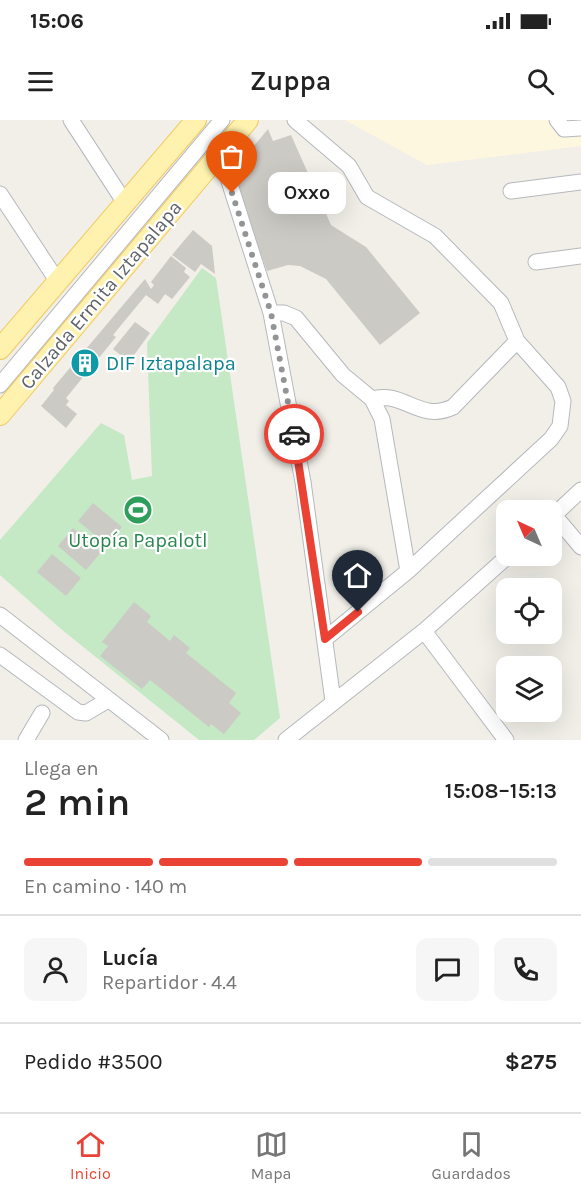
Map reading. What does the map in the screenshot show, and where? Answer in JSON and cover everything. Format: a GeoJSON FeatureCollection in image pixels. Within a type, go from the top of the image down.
{"type":"FeatureCollection","features":[{"type":"Feature","properties":{"kind":"main road","name":"Calzada Ermita Iztapalapa"},"geometry":{"type":"LineString","coordinates":[[0,415],[248,120]]}},
{"type":"Feature","properties":{"kind":"main road","name":"Calzada Ermita Iztapalapa"},"geometry":{"type":"LineString","coordinates":[[0,349],[195,121]]}},
{"type":"Feature","properties":{"kind":"street"},"geometry":{"type":"LineString","coordinates":[[71,120],[125,203]]}},
{"type":"Feature","properties":{"kind":"street"},"geometry":{"type":"LineString","coordinates":[[0,385],[222,120]]}},
{"type":"Feature","properties":{"kind":"street"},"geometry":{"type":"LineString","coordinates":[[295,120],[349,166],[367,197],[435,236],[501,303],[517,341],[558,387],[564,400],[560,426],[551,439],[408,571],[325,639]]}},
{"type":"Feature","properties":{"kind":"street"},"geometry":{"type":"LineString","coordinates":[[557,120],[564,129],[581,128]]}},
{"type":"Feature","properties":{"kind":"street"},"geometry":{"type":"LineString","coordinates":[[220,153],[271,313],[303,482],[333,700]]}},
{"type":"Feature","properties":{"kind":"street"},"geometry":{"type":"LineString","coordinates":[[511,191],[581,182]]}},
{"type":"Feature","properties":{"kind":"street"},"geometry":{"type":"LineString","coordinates":[[0,194],[58,282]]}},
{"type":"Feature","properties":{"kind":"street"},"geometry":{"type":"LineString","coordinates":[[536,262],[581,256]]}},
{"type":"Feature","properties":{"kind":"street"},"geometry":{"type":"LineString","coordinates":[[271,313],[296,318],[343,375],[372,399],[382,419],[408,571]]}},
{"type":"Feature","properties":{"kind":"street"},"geometry":{"type":"LineString","coordinates":[[372,399],[385,395],[422,412],[442,412],[453,407],[517,341]]}},
{"type":"Feature","properties":{"kind":"street"},"geometry":{"type":"LineString","coordinates":[[562,508],[581,490]]}},
{"type":"Feature","properties":{"kind":"street"},"geometry":{"type":"LineString","coordinates":[[562,526],[581,547]]}},
{"type":"Feature","properties":{"kind":"street"},"geometry":{"type":"LineString","coordinates":[[286,740],[333,700],[424,631],[497,566]]}},
{"type":"Feature","properties":{"kind":"street"},"geometry":{"type":"LineString","coordinates":[[0,615],[161,740]]}},
{"type":"Feature","properties":{"kind":"street"},"geometry":{"type":"LineString","coordinates":[[424,631],[498,737]]}},
{"type":"Feature","properties":{"kind":"street"},"geometry":{"type":"LineString","coordinates":[[0,655],[78,712],[86,713],[108,700]]}},
{"type":"Feature","properties":{"kind":"street"},"geometry":{"type":"LineString","coordinates":[[26,740],[42,713]]}},
{"type":"Feature","properties":{"kind":"shaded area"},"geometry":{"type":"Polygon","coordinates":[[[345,120],[581,120],[581,146],[427,165],[345,120]]]}},
{"type":"Feature","properties":{"kind":"green space","name":"Utopía Papalotl"},"geometry":{"type":"Polygon","coordinates":[[[202,268],[216,278],[280,718],[254,740],[199,740],[61,629],[0,575],[0,540],[101,423],[124,435],[132,480],[152,476],[147,343],[202,268]]]}},
{"type":"Feature","properties":{"kind":"building"},"geometry":{"type":"Polygon","coordinates":[[[268,129],[273,141],[291,135],[331,225],[366,247],[420,313],[380,345],[326,279],[300,266],[288,265],[267,271],[232,172],[268,129]]]}},
{"type":"Feature","properties":{"kind":"building"},"geometry":{"type":"Polygon","coordinates":[[[193,230],[212,246],[215,274],[201,264],[195,272],[172,255],[193,230]]]}},
{"type":"Feature","properties":{"kind":"building","name":"DIF Iztapalapa"},"geometry":{"type":"Polygon","coordinates":[[[171,256],[186,268],[184,272],[190,277],[172,299],[165,294],[158,304],[146,295],[113,335],[116,337],[66,398],[69,401],[66,405],[77,414],[66,428],[41,406],[54,390],[53,388],[145,279],[151,289],[154,285],[151,282],[171,256]]]}},
{"type":"Feature","properties":{"kind":"building","name":"DIF Iztapalapa"},"geometry":{"type":"Polygon","coordinates":[[[135,322],[150,333],[129,362],[113,349],[135,322]]]}},
{"type":"Feature","properties":{"kind":"building"},"geometry":{"type":"Polygon","coordinates":[[[93,503],[122,527],[107,545],[78,521],[93,503]]]}},
{"type":"Feature","properties":{"kind":"building"},"geometry":{"type":"Polygon","coordinates":[[[73,528],[101,552],[86,570],[58,546],[73,528]]]}},
{"type":"Feature","properties":{"kind":"building"},"geometry":{"type":"Polygon","coordinates":[[[52,554],[81,578],[66,596],[37,572],[52,554]]]}},
{"type":"Feature","properties":{"kind":"building"},"geometry":{"type":"Polygon","coordinates":[[[134,602],[151,616],[147,622],[170,641],[174,635],[190,648],[186,653],[236,693],[229,703],[241,713],[224,734],[211,724],[209,727],[150,680],[142,689],[100,656],[108,646],[102,642],[134,602]]]}},
{"type":"Feature","properties":{"kind":"way so far"},"geometry":{"type":"LineString","coordinates":[[232,193],[271,313],[294,434]]}},
{"type":"Feature","properties":{"kind":"place","name":"Oxxo"},"geometry":{"type":"Point","coordinates":[232,193]}},
{"type":"Feature","properties":{"kind":"place","name":"DIF Iztapalapa"},"geometry":{"type":"Point","coordinates":[85,363]}},
{"type":"Feature","properties":{"kind":"place","name":"Utopía Papalotl"},"geometry":{"type":"Point","coordinates":[138,510]}},
{"type":"Feature","properties":{"kind":"route"},"geometry":{"type":"LineString","coordinates":[[294,434],[325,639],[358,612]]}}]}
